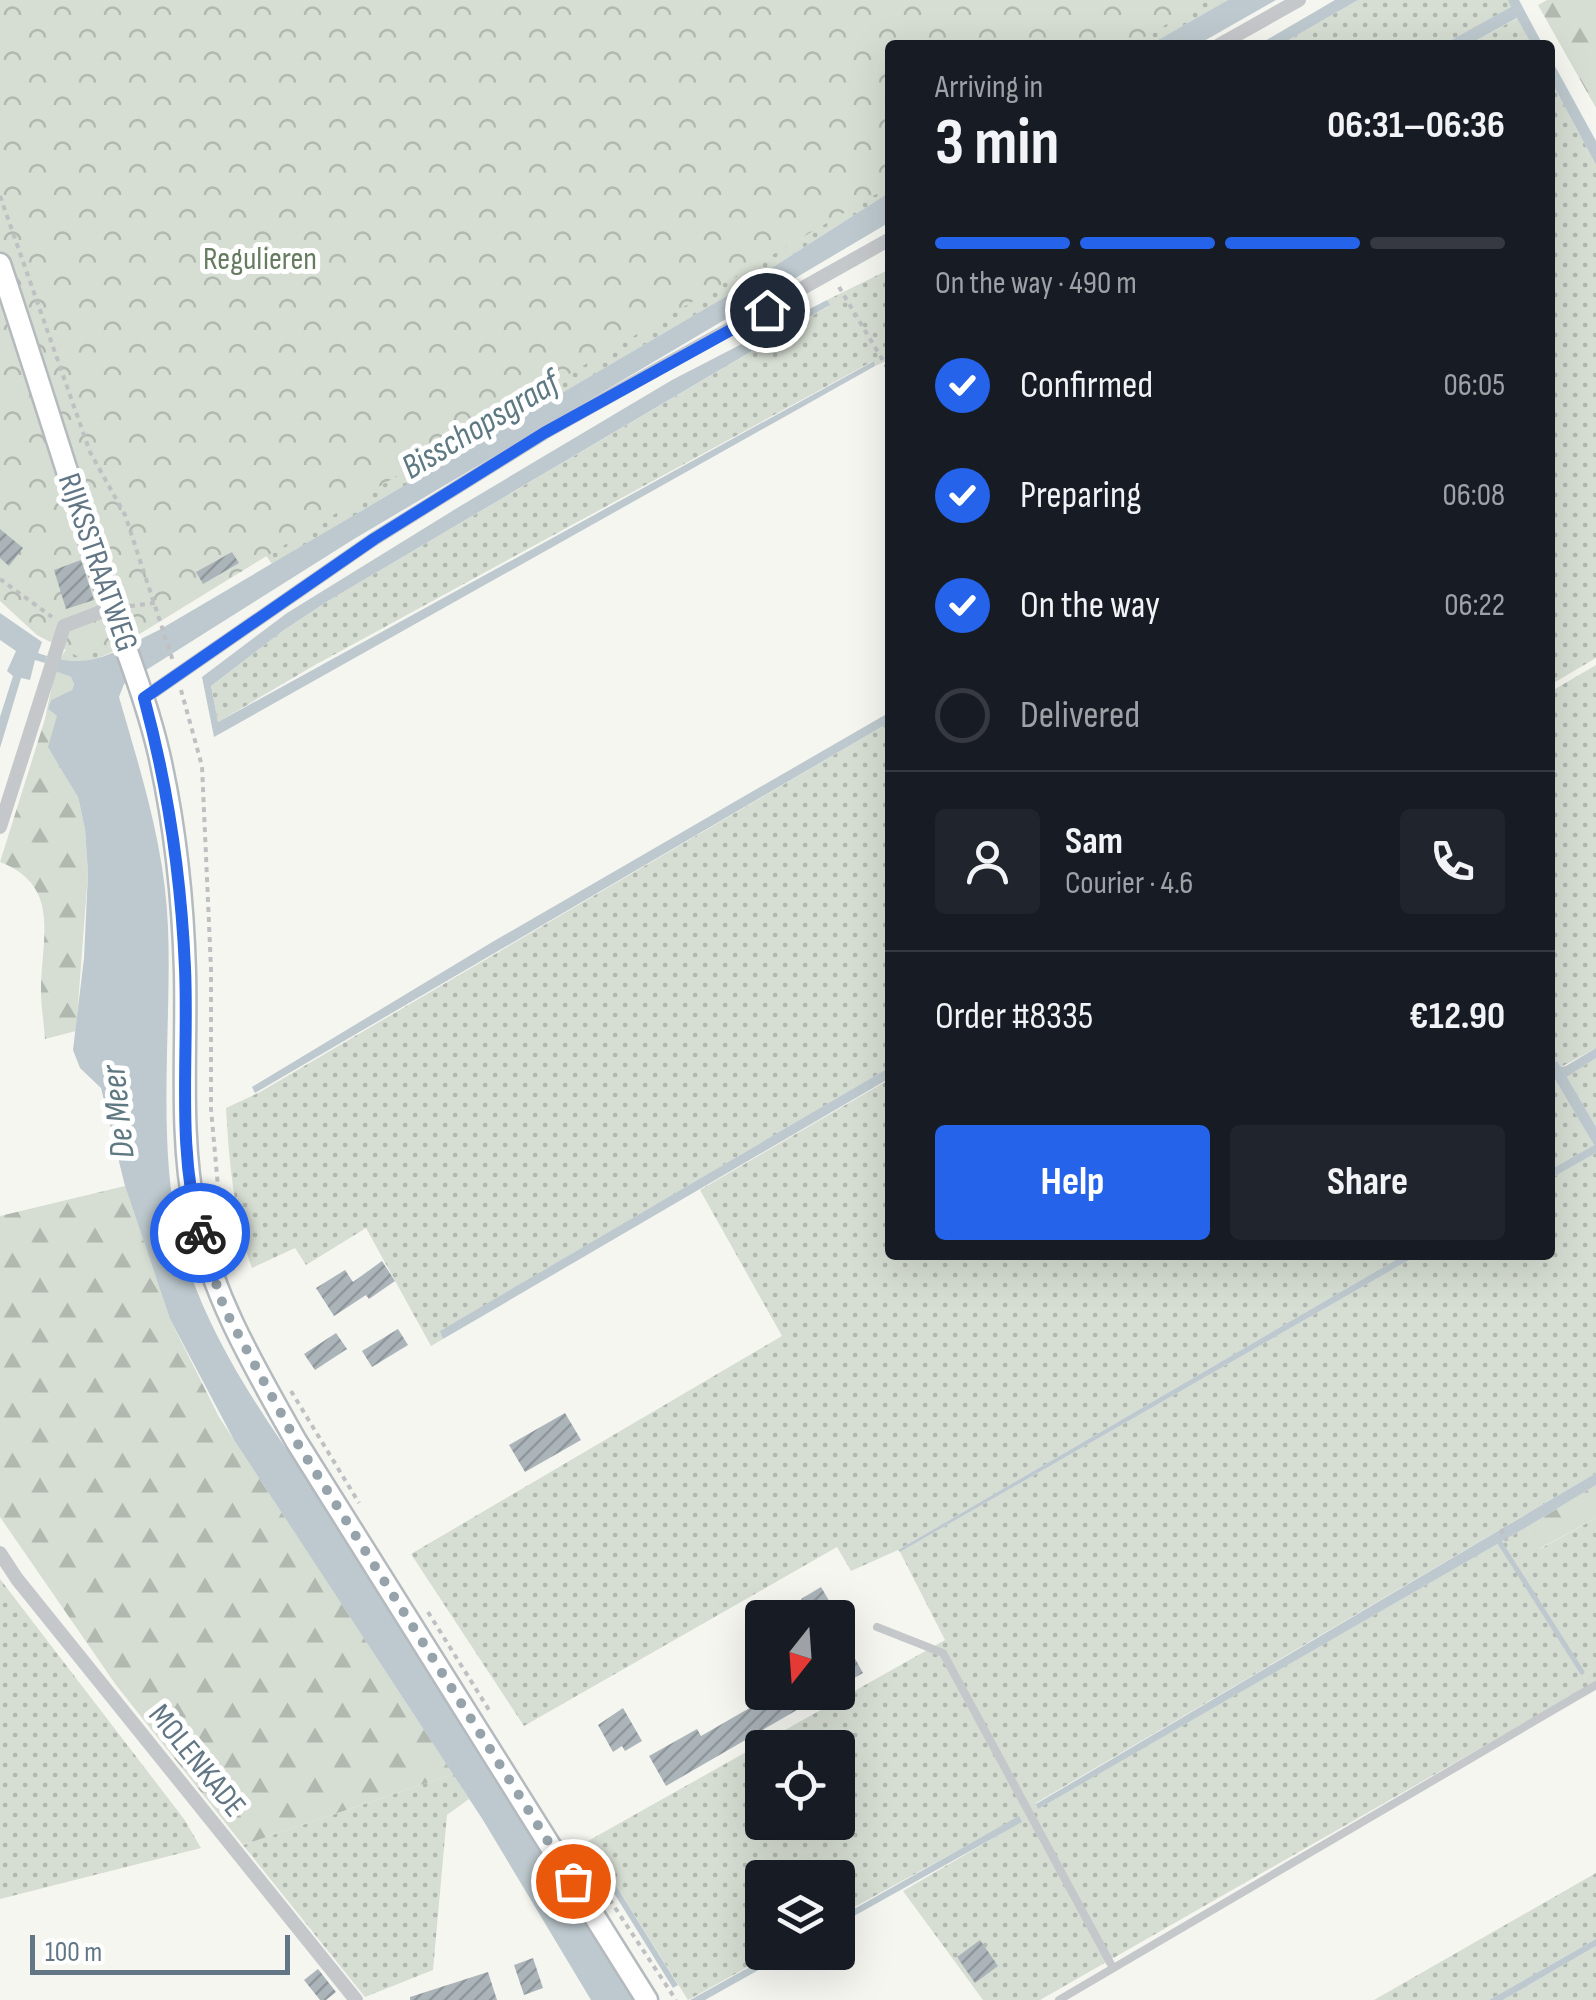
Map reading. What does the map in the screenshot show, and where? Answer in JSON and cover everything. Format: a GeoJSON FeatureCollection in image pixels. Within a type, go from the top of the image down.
{"type":"FeatureCollection","features":[{"type":"Feature","properties":{"kind":"main road","name":"RIJKSSTRAATWEG"},"geometry":{"type":"LineString","coordinates":[[0,264],[159,753],[177,853],[185,969],[186,1149],[195,1214],[224,1308],[296,1441],[647,2000]]}},
{"type":"Feature","properties":{"kind":"street"},"geometry":{"type":"LineString","coordinates":[[1229,40],[1299,0]]}},
{"type":"Feature","properties":{"kind":"street"},"geometry":{"type":"LineString","coordinates":[[141,689],[177,676],[374,539],[544,433],[885,242]]}},
{"type":"Feature","properties":{"kind":"street"},"geometry":{"type":"LineString","coordinates":[[0,827],[64,626],[112,608]]}},
{"type":"Feature","properties":{"kind":"street","name":"MOLENKADE"},"geometry":{"type":"LineString","coordinates":[[0,1553],[356,2000]]}},
{"type":"Feature","properties":{"kind":"lane"},"geometry":{"type":"LineString","coordinates":[[877,1627],[944,1653],[1113,1968]]}},
{"type":"Feature","properties":{"kind":"lane"},"geometry":{"type":"LineString","coordinates":[[1059,2000],[1596,1685]]}},
{"type":"Feature","properties":{"kind":"path","name":"RIJKSSTRAATWEG"},"geometry":{"type":"LineString","coordinates":[[0,196],[90,452],[125,516],[173,660]]}},
{"type":"Feature","properties":{"kind":"path"},"geometry":{"type":"LineString","coordinates":[[831,275],[885,364]]}},
{"type":"Feature","properties":{"kind":"path"},"geometry":{"type":"LineString","coordinates":[[0,578],[64,626]]}},
{"type":"Feature","properties":{"kind":"path"},"geometry":{"type":"LineString","coordinates":[[112,608],[155,603]]}},
{"type":"Feature","properties":{"kind":"path","name":"RIJKSSTRAATWEG"},"geometry":{"type":"LineString","coordinates":[[177,676],[202,766],[211,969],[211,1108],[222,1231],[236,1282]]}},
{"type":"Feature","properties":{"kind":"path"},"geometry":{"type":"LineString","coordinates":[[289,1388],[359,1503]]}},
{"type":"Feature","properties":{"kind":"path"},"geometry":{"type":"LineString","coordinates":[[1501,1530],[1508,1540]]}},
{"type":"Feature","properties":{"kind":"path"},"geometry":{"type":"LineString","coordinates":[[420,1600],[490,1712]]}},
{"type":"Feature","properties":{"kind":"path"},"geometry":{"type":"LineString","coordinates":[[570,1838],[676,2000]]}},
{"type":"Feature","properties":{"kind":"green space","name":"Regulieren"},"geometry":{"type":"Polygon","coordinates":[[[0,0],[1208,0],[1140,40],[885,40],[885,189],[434,453],[138,635],[79,657],[37,635],[0,601],[0,0]]]}},
{"type":"Feature","properties":{"kind":"green space"},"geometry":{"type":"Polygon","coordinates":[[[1169,0],[1228,0],[1158,40],[1100,40],[1169,0]]]}},
{"type":"Feature","properties":{"kind":"green space"},"geometry":{"type":"Polygon","coordinates":[[[1358,0],[1508,0],[1512,7],[1451,40],[1289,40],[1358,0]]]}},
{"type":"Feature","properties":{"kind":"green space"},"geometry":{"type":"Polygon","coordinates":[[[1547,0],[1596,0],[1596,108],[1538,5],[1547,0]]]}},
{"type":"Feature","properties":{"kind":"green space"},"geometry":{"type":"Polygon","coordinates":[[[1518,18],[1529,40],[1477,40],[1518,18]]]}},
{"type":"Feature","properties":{"kind":"green space"},"geometry":{"type":"Polygon","coordinates":[[[1555,88],[1596,165],[1596,658],[1555,682],[1555,88]]]}},
{"type":"Feature","properties":{"kind":"green space"},"geometry":{"type":"Polygon","coordinates":[[[885,166],[885,195],[742,287],[272,564],[244,525],[885,166]]]}},
{"type":"Feature","properties":{"kind":"green space"},"geometry":{"type":"Polygon","coordinates":[[[885,271],[885,362],[875,366],[873,361],[315,665],[218,722],[211,686],[284,630],[829,306],[827,300],[885,271]]]}},
{"type":"Feature","properties":{"kind":"green space"},"geometry":{"type":"Polygon","coordinates":[[[109,631],[114,651],[88,660],[60,659],[67,648],[109,631]]]}},
{"type":"Feature","properties":{"kind":"green space"},"geometry":{"type":"Polygon","coordinates":[[[1596,665],[1596,1048],[1561,1067],[1555,1062],[1555,689],[1596,665]]]}},
{"type":"Feature","properties":{"kind":"green space"},"geometry":{"type":"Polygon","coordinates":[[[55,671],[71,677],[74,683],[72,690],[51,700],[48,709],[57,716],[69,780],[78,797],[88,873],[76,1031],[45,1039],[41,991],[44,916],[40,899],[20,872],[0,862],[45,719],[55,671]]]}},
{"type":"Feature","properties":{"kind":"green space"},"geometry":{"type":"Polygon","coordinates":[[[885,725],[885,1070],[441,1331],[443,1339],[431,1346],[366,1228],[306,1265],[295,1248],[252,1268],[237,1209],[226,1108],[260,1092],[885,725]]]}},
{"type":"Feature","properties":{"kind":"green space"},"geometry":{"type":"Polygon","coordinates":[[[1596,1058],[1596,1127],[1567,1077],[1596,1058]]]}},
{"type":"Feature","properties":{"kind":"green space"},"geometry":{"type":"Polygon","coordinates":[[[1555,1079],[1594,1145],[1555,1167],[1555,1079]]]}},
{"type":"Feature","properties":{"kind":"green space"},"geometry":{"type":"Polygon","coordinates":[[[885,1082],[885,1260],[1395,1260],[898,1550],[851,1571],[837,1547],[524,1726],[411,1554],[782,1336],[700,1190],[885,1082]]]}},
{"type":"Feature","properties":{"kind":"green space"},"geometry":{"type":"Polygon","coordinates":[[[1596,1153],[1596,1473],[1036,1803],[1039,1808],[1527,1527],[1540,1549],[1596,1518],[1596,1682],[1040,2000],[983,2000],[903,1891],[1021,1822],[1019,1817],[855,1907],[855,1860],[745,1860],[745,1968],[688,2000],[588,1841],[745,1753],[745,1840],[855,1840],[855,1730],[785,1730],[821,1710],[855,1710],[855,1691],[945,1640],[900,1552],[1409,1260],[1555,1260],[1555,1176],[1596,1153]]]}},
{"type":"Feature","properties":{"kind":"green space"},"geometry":{"type":"Polygon","coordinates":[[[125,1186],[170,1319],[219,1417],[453,1774],[243,1845],[116,1685],[0,1517],[0,1216],[125,1186]]]}},
{"type":"Feature","properties":{"kind":"green space"},"geometry":{"type":"Polygon","coordinates":[[[1596,1485],[1596,1518],[1539,1549],[1527,1527],[1596,1485]]]}},
{"type":"Feature","properties":{"kind":"green space"},"geometry":{"type":"Polygon","coordinates":[[[0,1579],[184,1819],[201,1848],[0,1899],[0,1579]]]}},
{"type":"Feature","properties":{"kind":"green space"},"geometry":{"type":"Polygon","coordinates":[[[453,1774],[469,1799],[447,1815],[433,1970],[365,1997],[243,1845],[453,1774]]]}},
{"type":"Feature","properties":{"kind":"green space"},"geometry":{"type":"Polygon","coordinates":[[[1596,1873],[1596,1939],[1489,2000],[1374,2000],[1596,1873]]]}},
{"type":"Feature","properties":{"kind":"green space"},"geometry":{"type":"Polygon","coordinates":[[[1596,1946],[1596,2000],[1503,2000],[1596,1946]]]}},
{"type":"Feature","properties":{"kind":"water"},"geometry":{"type":"Polygon","coordinates":[[[1228,0],[1276,0],[1206,40],[1158,40],[1228,0]]]}},
{"type":"Feature","properties":{"kind":"water"},"geometry":{"type":"Polygon","coordinates":[[[1335,0],[1358,0],[1289,40],[1267,40],[1335,0]]]}},
{"type":"Feature","properties":{"kind":"water"},"geometry":{"type":"Polygon","coordinates":[[[1508,0],[1519,0],[1540,40],[1529,40],[1517,18],[1477,40],[1451,40],[1511,7],[1508,0]]]}},
{"type":"Feature","properties":{"kind":"water"},"geometry":{"type":"Polygon","coordinates":[[[1555,66],[1596,141],[1596,165],[1555,88],[1555,66]]]}},
{"type":"Feature","properties":{"kind":"water","name":"De Meer"},"geometry":{"type":"Polygon","coordinates":[[[885,195],[885,225],[354,539],[124,684],[119,697],[151,811],[166,897],[169,1164],[173,1203],[190,1273],[218,1337],[253,1398],[633,2000],[591,2000],[483,1820],[234,1440],[170,1319],[125,1186],[101,1088],[80,1068],[73,1050],[84,958],[88,873],[85,829],[78,797],[48,747],[57,716],[48,709],[51,700],[72,690],[74,684],[71,677],[55,671],[60,659],[99,658],[159,630],[742,287],[885,195]]]}},
{"type":"Feature","properties":{"kind":"water"},"geometry":{"type":"Polygon","coordinates":[[[827,300],[830,305],[284,630],[211,686],[218,722],[874,361],[875,366],[214,737],[202,677],[287,613],[672,380],[827,300]]]}},
{"type":"Feature","properties":{"kind":"water"},"geometry":{"type":"Polygon","coordinates":[[[0,613],[42,642],[38,653],[47,656],[45,663],[35,660],[30,680],[21,678],[0,748],[0,717],[13,676],[7,671],[16,651],[0,640],[0,613]]]}},
{"type":"Feature","properties":{"kind":"water"},"geometry":{"type":"Polygon","coordinates":[[[885,715],[885,725],[255,1093],[252,1087],[494,941],[885,715]]]}},
{"type":"Feature","properties":{"kind":"water"},"geometry":{"type":"Polygon","coordinates":[[[1596,1048],[1596,1058],[1567,1077],[1596,1127],[1596,1153],[1555,1176],[1555,1167],[1594,1145],[1555,1079],[1555,1062],[1566,1066],[1596,1048]]]}},
{"type":"Feature","properties":{"kind":"water"},"geometry":{"type":"Polygon","coordinates":[[[885,1070],[885,1081],[443,1339],[440,1331],[885,1070]]]}},
{"type":"Feature","properties":{"kind":"water"},"geometry":{"type":"Polygon","coordinates":[[[1395,1260],[1409,1260],[900,1552],[1395,1260]]]}},
{"type":"Feature","properties":{"kind":"water"},"geometry":{"type":"Polygon","coordinates":[[[1596,1473],[1596,1485],[1527,1527],[1038,1809],[1036,1804],[1596,1473]]]}},
{"type":"Feature","properties":{"kind":"water"},"geometry":{"type":"Polygon","coordinates":[[[1019,1816],[1022,1822],[855,1915],[855,1908],[1019,1816]]]}},
{"type":"Feature","properties":{"kind":"water"},"geometry":{"type":"Polygon","coordinates":[[[588,1841],[678,1985],[673,1988],[584,1845],[588,1841]]]}},
{"type":"Feature","properties":{"kind":"water"},"geometry":{"type":"Polygon","coordinates":[[[1596,1939],[1596,1946],[1503,2000],[1489,2000],[1596,1939]]]}},
{"type":"Feature","properties":{"kind":"water"},"geometry":{"type":"Polygon","coordinates":[[[745,1970],[759,1970],[705,2000],[690,2000],[745,1970]]]}},
{"type":"Feature","properties":{"kind":"building"},"geometry":{"type":"Polygon","coordinates":[[[0,529],[23,548],[9,566],[0,558],[0,529]]]}},
{"type":"Feature","properties":{"kind":"building"},"geometry":{"type":"Polygon","coordinates":[[[232,552],[239,563],[203,584],[196,572],[232,552]]]}},
{"type":"Feature","properties":{"kind":"building"},"geometry":{"type":"Polygon","coordinates":[[[81,560],[94,600],[66,609],[54,570],[81,560]]]}},
{"type":"Feature","properties":{"kind":"building"},"geometry":{"type":"Polygon","coordinates":[[[382,1261],[395,1281],[334,1316],[316,1288],[345,1270],[353,1282],[382,1261]]]}},
{"type":"Feature","properties":{"kind":"building"},"geometry":{"type":"Polygon","coordinates":[[[398,1329],[408,1345],[372,1367],[362,1351],[398,1329]]]}},
{"type":"Feature","properties":{"kind":"building"},"geometry":{"type":"Polygon","coordinates":[[[336,1333],[347,1349],[315,1370],[304,1354],[336,1333]]]}},
{"type":"Feature","properties":{"kind":"building"},"geometry":{"type":"Polygon","coordinates":[[[565,1413],[581,1440],[525,1472],[509,1445],[565,1413]]]}},
{"type":"Feature","properties":{"kind":"building"},"geometry":{"type":"Polygon","coordinates":[[[821,1587],[829,1600],[802,1600],[821,1587]]]}},
{"type":"Feature","properties":{"kind":"building"},"geometry":{"type":"Polygon","coordinates":[[[855,1659],[863,1673],[855,1677],[855,1659]]]}},
{"type":"Feature","properties":{"kind":"building"},"geometry":{"type":"Polygon","coordinates":[[[623,1708],[642,1741],[625,1751],[622,1746],[613,1752],[598,1725],[623,1708]]]}},
{"type":"Feature","properties":{"kind":"building"},"geometry":{"type":"Polygon","coordinates":[[[746,1710],[797,1710],[763,1730],[745,1730],[745,1740],[666,1786],[649,1756],[697,1729],[701,1736],[746,1710]]]}},
{"type":"Feature","properties":{"kind":"building"},"geometry":{"type":"Polygon","coordinates":[[[980,1940],[998,1966],[975,1983],[957,1957],[980,1940]]]}},
{"type":"Feature","properties":{"kind":"building"},"geometry":{"type":"Polygon","coordinates":[[[533,1958],[543,1988],[524,1995],[514,1965],[533,1958]]]}},
{"type":"Feature","properties":{"kind":"building"},"geometry":{"type":"Polygon","coordinates":[[[318,1969],[336,1992],[326,2000],[320,2000],[304,1980],[318,1969]]]}},
{"type":"Feature","properties":{"kind":"building"},"geometry":{"type":"Polygon","coordinates":[[[488,1972],[497,2000],[410,2000],[410,1997],[488,1972]]]}},
{"type":"Feature","properties":{"kind":"waterway"},"geometry":{"type":"LineString","coordinates":[[1500,1543],[1582,1672]]}},
{"type":"Feature","properties":{"kind":"way so far"},"geometry":{"type":"LineString","coordinates":[[200,1233],[224,1308],[296,1441],[573,1881]]}},
{"type":"Feature","properties":{"kind":"route"},"geometry":{"type":"LineString","coordinates":[[200,1233],[186,1149],[185,969],[177,853],[159,753],[144,698],[374,539],[544,433],[767,310]]}},
{"type":"Feature","properties":{"kind":"water label","name":"Bisschopsgraaf"},"geometry":{"type":"Point","coordinates":[480,424]}}]}
